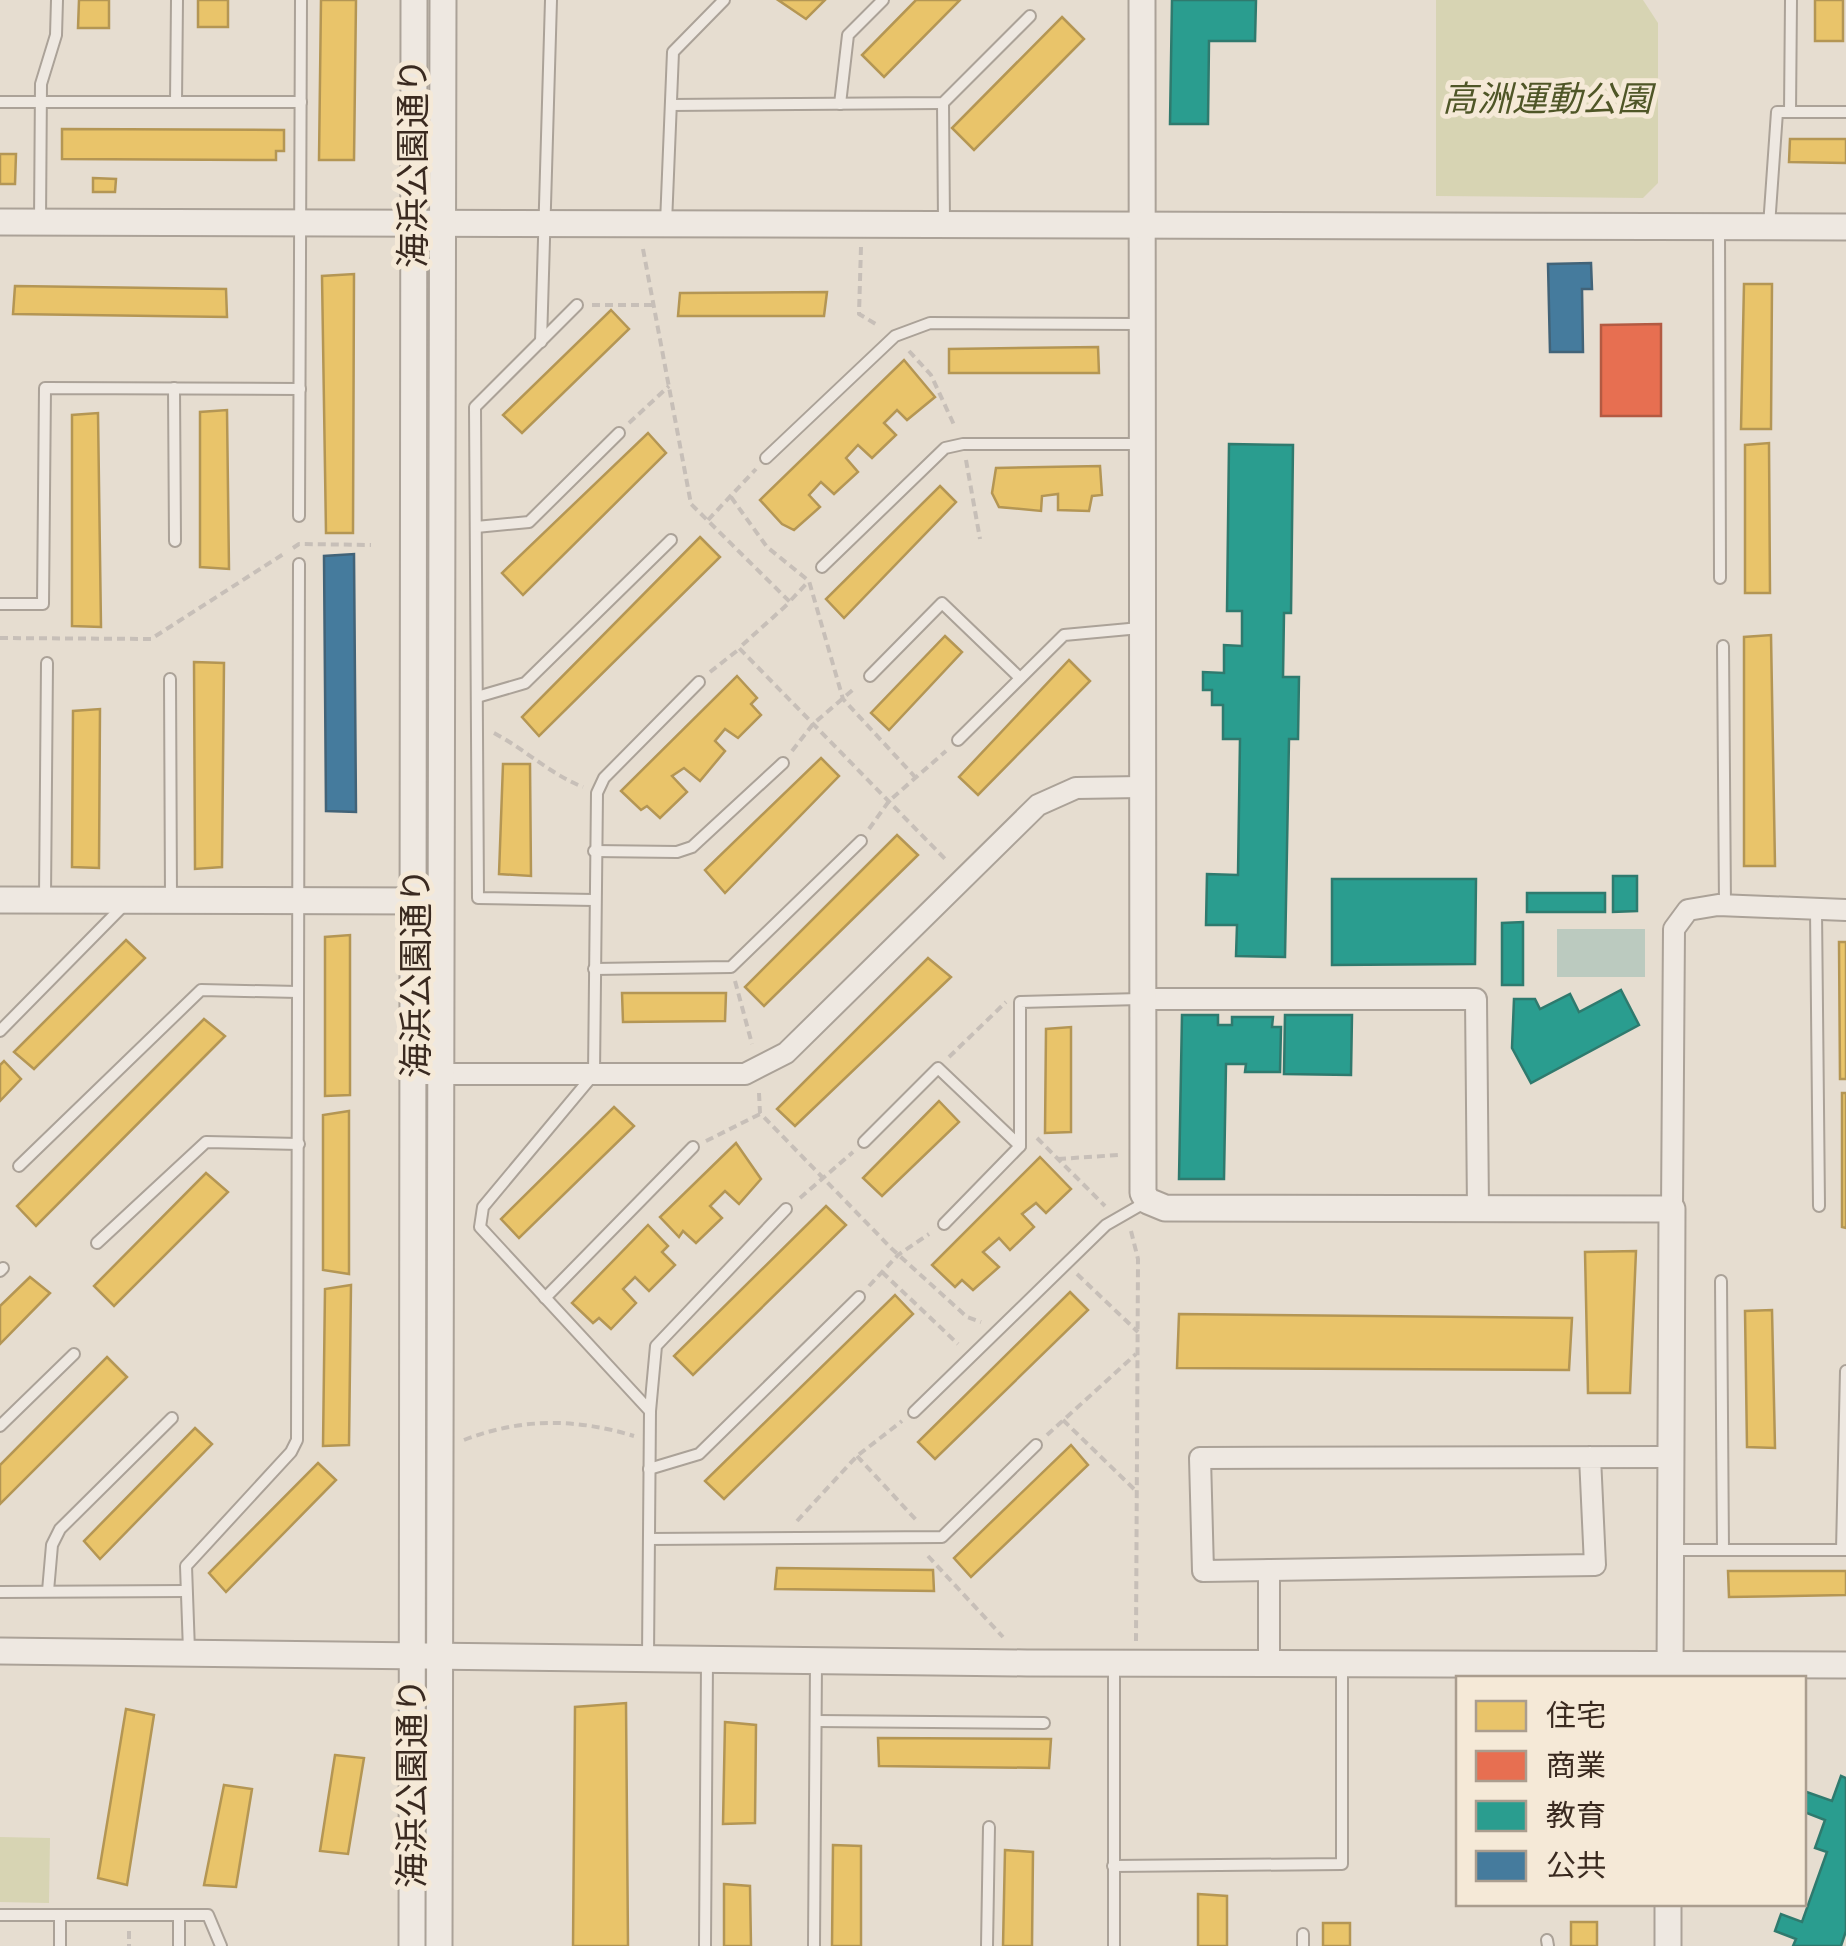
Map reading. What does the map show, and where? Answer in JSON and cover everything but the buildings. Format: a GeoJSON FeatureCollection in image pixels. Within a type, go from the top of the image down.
{"type":"FeatureCollection","features":[{"type":"Feature","properties":{"kind":"street","name":"海浜公園通り"},"geometry":{"type":"LineString","coordinates":[[412,1946],[416,1074],[414,0]]}},
{"type":"Feature","properties":{"kind":"street","name":"海浜公園通り"},"geometry":{"type":"LineString","coordinates":[[439,1946],[443,0]]}},
{"type":"Feature","properties":{"kind":"street"},"geometry":{"type":"LineString","coordinates":[[1142,0],[1141,1181],[1130,1210],[1672,1209]]}},
{"type":"Feature","properties":{"kind":"street"},"geometry":{"type":"LineString","coordinates":[[0,222],[1846,227]]}},
{"type":"Feature","properties":{"kind":"street"},"geometry":{"type":"LineString","coordinates":[[416,1074],[744,1074],[759,1069],[786,1053],[1038,805],[1055,794],[1076,788],[1141,786]]}},
{"type":"Feature","properties":{"kind":"street"},"geometry":{"type":"LineString","coordinates":[[0,900],[443,900]]}},
{"type":"Feature","properties":{"kind":"street"},"geometry":{"type":"LineString","coordinates":[[1670,1671],[1674,929],[1688,910],[1726,905],[1846,910]]}},
{"type":"Feature","properties":{"kind":"street"},"geometry":{"type":"LineString","coordinates":[[1141,999],[1476,998],[1478,1209]]}},
{"type":"Feature","properties":{"kind":"street"},"geometry":{"type":"LineString","coordinates":[[1590,1458],[1596,1565],[1203,1571],[1200,1458],[1671,1457]]}},
{"type":"Feature","properties":{"kind":"street"},"geometry":{"type":"LineString","coordinates":[[1269,1664],[1270,1570]]}},
{"type":"Feature","properties":{"kind":"street"},"geometry":{"type":"LineString","coordinates":[[0,1651],[412,1658],[1342,1664],[1670,1671],[1846,1665]]}},
{"type":"Feature","properties":{"kind":"street"},"geometry":{"type":"LineString","coordinates":[[1668,1906],[1668,1946]]}},
{"type":"Feature","properties":{"kind":"lane"},"geometry":{"type":"LineString","coordinates":[[40,222],[41,84],[56,36],[57,0]]}},
{"type":"Feature","properties":{"kind":"lane"},"geometry":{"type":"LineString","coordinates":[[176,102],[178,0]]}},
{"type":"Feature","properties":{"kind":"lane"},"geometry":{"type":"LineString","coordinates":[[299,516],[301,0]]}},
{"type":"Feature","properties":{"kind":"lane"},"geometry":{"type":"LineString","coordinates":[[540,342],[551,0]]}},
{"type":"Feature","properties":{"kind":"lane"},"geometry":{"type":"LineString","coordinates":[[666,224],[673,52],[724,0]]}},
{"type":"Feature","properties":{"kind":"lane"},"geometry":{"type":"LineString","coordinates":[[840,104],[848,35],[884,0]]}},
{"type":"Feature","properties":{"kind":"lane"},"geometry":{"type":"LineString","coordinates":[[1790,112],[1791,0]]}},
{"type":"Feature","properties":{"kind":"lane"},"geometry":{"type":"LineString","coordinates":[[671,105],[943,103],[1030,16]]}},
{"type":"Feature","properties":{"kind":"lane"},"geometry":{"type":"LineString","coordinates":[[0,102],[300,102]]}},
{"type":"Feature","properties":{"kind":"lane"},"geometry":{"type":"LineString","coordinates":[[943,103],[944,226]]}},
{"type":"Feature","properties":{"kind":"lane"},"geometry":{"type":"LineString","coordinates":[[1769,227],[1777,112],[1846,112]]}},
{"type":"Feature","properties":{"kind":"lane"},"geometry":{"type":"LineString","coordinates":[[1720,227],[1720,578]]}},
{"type":"Feature","properties":{"kind":"lane"},"geometry":{"type":"LineString","coordinates":[[577,305],[475,407],[478,898],[594,900]]}},
{"type":"Feature","properties":{"kind":"lane"},"geometry":{"type":"LineString","coordinates":[[766,458],[895,336],[930,323],[1142,324]]}},
{"type":"Feature","properties":{"kind":"lane"},"geometry":{"type":"LineString","coordinates":[[0,604],[42,604],[45,388],[300,389]]}},
{"type":"Feature","properties":{"kind":"lane"},"geometry":{"type":"LineString","coordinates":[[174,388],[175,541]]}},
{"type":"Feature","properties":{"kind":"lane"},"geometry":{"type":"LineString","coordinates":[[476,527],[528,522],[619,433]]}},
{"type":"Feature","properties":{"kind":"lane"},"geometry":{"type":"LineString","coordinates":[[822,567],[946,448],[963,444],[1142,444]]}},
{"type":"Feature","properties":{"kind":"lane"},"geometry":{"type":"LineString","coordinates":[[477,697],[525,683],[670,540]]}},
{"type":"Feature","properties":{"kind":"lane"},"geometry":{"type":"LineString","coordinates":[[189,1652],[186,1566],[192,1554],[291,1452],[297,1440],[299,564]]}},
{"type":"Feature","properties":{"kind":"lane"},"geometry":{"type":"LineString","coordinates":[[870,676],[942,603],[1020,678]]}},
{"type":"Feature","properties":{"kind":"lane"},"geometry":{"type":"LineString","coordinates":[[958,740],[1064,634],[1141,628]]}},
{"type":"Feature","properties":{"kind":"lane"},"geometry":{"type":"LineString","coordinates":[[1723,646],[1726,905]]}},
{"type":"Feature","properties":{"kind":"lane"},"geometry":{"type":"LineString","coordinates":[[44,901],[47,663]]}},
{"type":"Feature","properties":{"kind":"lane"},"geometry":{"type":"LineString","coordinates":[[170,678],[171,902]]}},
{"type":"Feature","properties":{"kind":"lane"},"geometry":{"type":"LineString","coordinates":[[650,1411],[480,1227],[483,1207],[594,1074],[594,851],[598,792],[604,778],[699,682]]}},
{"type":"Feature","properties":{"kind":"lane"},"geometry":{"type":"LineString","coordinates":[[594,851],[677,852],[692,847],[783,763]]}},
{"type":"Feature","properties":{"kind":"lane"},"geometry":{"type":"LineString","coordinates":[[594,969],[731,967],[861,841]]}},
{"type":"Feature","properties":{"kind":"lane"},"geometry":{"type":"LineString","coordinates":[[0,1031],[127,902]]}},
{"type":"Feature","properties":{"kind":"lane"},"geometry":{"type":"LineString","coordinates":[[1816,909],[1818,1206]]}},
{"type":"Feature","properties":{"kind":"lane"},"geometry":{"type":"LineString","coordinates":[[18,1166],[200,990],[298,992]]}},
{"type":"Feature","properties":{"kind":"lane"},"geometry":{"type":"LineString","coordinates":[[944,1224],[1020,1146],[1020,1002],[1141,999]]}},
{"type":"Feature","properties":{"kind":"lane"},"geometry":{"type":"LineString","coordinates":[[864,1142],[938,1068],[1020,1146]]}},
{"type":"Feature","properties":{"kind":"lane"},"geometry":{"type":"LineString","coordinates":[[96,1243],[206,1142],[299,1144]]}},
{"type":"Feature","properties":{"kind":"lane"},"geometry":{"type":"LineString","coordinates":[[545,1298],[693,1148]]}},
{"type":"Feature","properties":{"kind":"lane"},"geometry":{"type":"LineString","coordinates":[[648,1660],[650,1411],[656,1346],[786,1209]]}},
{"type":"Feature","properties":{"kind":"lane"},"geometry":{"type":"LineString","coordinates":[[914,1412],[1066,1264],[1130,1210]]}},
{"type":"Feature","properties":{"kind":"lane"},"geometry":{"type":"LineString","coordinates":[[1720,1281],[1723,1550]]}},
{"type":"Feature","properties":{"kind":"lane"},"geometry":{"type":"LineString","coordinates":[[650,1469],[700,1454],[858,1297]]}},
{"type":"Feature","properties":{"kind":"lane"},"geometry":{"type":"LineString","coordinates":[[0,1426],[74,1354]]}},
{"type":"Feature","properties":{"kind":"lane"},"geometry":{"type":"LineString","coordinates":[[1670,1550],[1844,1550],[1846,1371]]}},
{"type":"Feature","properties":{"kind":"lane"},"geometry":{"type":"LineString","coordinates":[[48,1591],[52,1544],[60,1529],[172,1418]]}},
{"type":"Feature","properties":{"kind":"lane"},"geometry":{"type":"LineString","coordinates":[[649,1539],[942,1537],[1036,1445]]}},
{"type":"Feature","properties":{"kind":"lane"},"geometry":{"type":"LineString","coordinates":[[0,1592],[186,1591]]}},
{"type":"Feature","properties":{"kind":"lane"},"geometry":{"type":"LineString","coordinates":[[704,1946],[707,1660]]}},
{"type":"Feature","properties":{"kind":"lane"},"geometry":{"type":"LineString","coordinates":[[814,1946],[816,1661]]}},
{"type":"Feature","properties":{"kind":"lane"},"geometry":{"type":"LineString","coordinates":[[1114,1946],[1114,1866],[1125,1664]]}},
{"type":"Feature","properties":{"kind":"lane"},"geometry":{"type":"LineString","coordinates":[[1114,1866],[1342,1864],[1342,1664]]}},
{"type":"Feature","properties":{"kind":"lane"},"geometry":{"type":"LineString","coordinates":[[818,1721],[1044,1722]]}},
{"type":"Feature","properties":{"kind":"lane"},"geometry":{"type":"LineString","coordinates":[[987,1946],[989,1827]]}},
{"type":"Feature","properties":{"kind":"lane"},"geometry":{"type":"LineString","coordinates":[[0,1915],[208,1915],[221,1946]]}},
{"type":"Feature","properties":{"kind":"lane"},"geometry":{"type":"LineString","coordinates":[[60,1915],[60,1946]]}},
{"type":"Feature","properties":{"kind":"lane"},"geometry":{"type":"LineString","coordinates":[[179,1946],[180,1915]]}},
{"type":"Feature","properties":{"kind":"path"},"geometry":{"type":"LineString","coordinates":[[639,224],[691,504],[790,602]]}},
{"type":"Feature","properties":{"kind":"path"},"geometry":{"type":"LineString","coordinates":[[861,226],[859,314],[895,336]]}},
{"type":"Feature","properties":{"kind":"path"},"geometry":{"type":"LineString","coordinates":[[577,305],[654,305]]}},
{"type":"Feature","properties":{"kind":"path"},"geometry":{"type":"LineString","coordinates":[[619,433],[669,386]]}},
{"type":"Feature","properties":{"kind":"path"},"geometry":{"type":"LineString","coordinates":[[708,521],[766,458]]}},
{"type":"Feature","properties":{"kind":"path"},"geometry":{"type":"LineString","coordinates":[[730,496],[767,546],[809,580],[842,699],[916,778]]}},
{"type":"Feature","properties":{"kind":"path"},"geometry":{"type":"LineString","coordinates":[[0,638],[151,639],[300,544],[371,546]]}},
{"type":"Feature","properties":{"kind":"path"},"geometry":{"type":"LineString","coordinates":[[699,682],[790,602],[809,580]]}},
{"type":"Feature","properties":{"kind":"path"},"geometry":{"type":"LineString","coordinates":[[740,648],[964,878]]}},
{"type":"Feature","properties":{"kind":"path"},"geometry":{"type":"LineString","coordinates":[[783,763],[814,724],[870,676]]}},
{"type":"Feature","properties":{"kind":"path"},"geometry":{"type":"LineString","coordinates":[[477,724],[533,754],[557,777],[598,792]]}},
{"type":"Feature","properties":{"kind":"path"},"geometry":{"type":"LineString","coordinates":[[861,841],[890,801],[958,740]]}},
{"type":"Feature","properties":{"kind":"path"},"geometry":{"type":"LineString","coordinates":[[731,967],[759,1069],[760,1114],[898,1255],[967,1317],[1000,1329]]}},
{"type":"Feature","properties":{"kind":"path"},"geometry":{"type":"LineString","coordinates":[[938,1068],[1002,1002],[1020,1002]]}},
{"type":"Feature","properties":{"kind":"path"},"geometry":{"type":"LineString","coordinates":[[693,1148],[760,1114]]}},
{"type":"Feature","properties":{"kind":"path"},"geometry":{"type":"LineString","coordinates":[[1020,1121],[1058,1159],[1130,1210],[1138,1259],[1137,1492],[1125,1664]]}},
{"type":"Feature","properties":{"kind":"path"},"geometry":{"type":"LineString","coordinates":[[786,1209],[825,1180],[864,1142]]}},
{"type":"Feature","properties":{"kind":"path"},"geometry":{"type":"LineString","coordinates":[[1058,1159],[1141,1153]]}},
{"type":"Feature","properties":{"kind":"path"},"geometry":{"type":"LineString","coordinates":[[858,1297],[898,1255],[944,1224]]}},
{"type":"Feature","properties":{"kind":"path"},"geometry":{"type":"LineString","coordinates":[[1066,1264],[1138,1332]]}},
{"type":"Feature","properties":{"kind":"path"},"geometry":{"type":"LineString","coordinates":[[882,1272],[972,1357]]}},
{"type":"Feature","properties":{"kind":"path"},"geometry":{"type":"LineString","coordinates":[[1036,1445],[1138,1353]]}},
{"type":"Feature","properties":{"kind":"path"},"geometry":{"type":"LineString","coordinates":[[781,1538],[857,1456],[914,1412]]}},
{"type":"Feature","properties":{"kind":"path"},"geometry":{"type":"LineString","coordinates":[[1063,1420],[1137,1492]]}},
{"type":"Feature","properties":{"kind":"path"},"geometry":{"type":"LineString","coordinates":[[440,1449],[505,1424],[589,1422],[650,1440]]}},
{"type":"Feature","properties":{"kind":"path"},"geometry":{"type":"LineString","coordinates":[[857,1456],[932,1537]]}},
{"type":"Feature","properties":{"kind":"path"},"geometry":{"type":"LineString","coordinates":[[911,1537],[1027,1663]]}},
{"type":"Feature","properties":{"kind":"green space","name":"高洲運動公園"},"geometry":{"type":"Polygon","coordinates":[[[1436,0],[1643,0],[1658,23],[1658,183],[1643,198],[1436,196],[1436,0]]]}},
{"type":"Feature","properties":{"kind":"green space"},"geometry":{"type":"Polygon","coordinates":[[[0,1837],[50,1838],[49,1903],[0,1902],[0,1837]]]}},
{"type":"Feature","properties":{"kind":"shaded area"},"geometry":{"type":"Polygon","coordinates":[[[1557,929],[1645,929],[1645,977],[1557,977],[1557,929]]]}}]}
